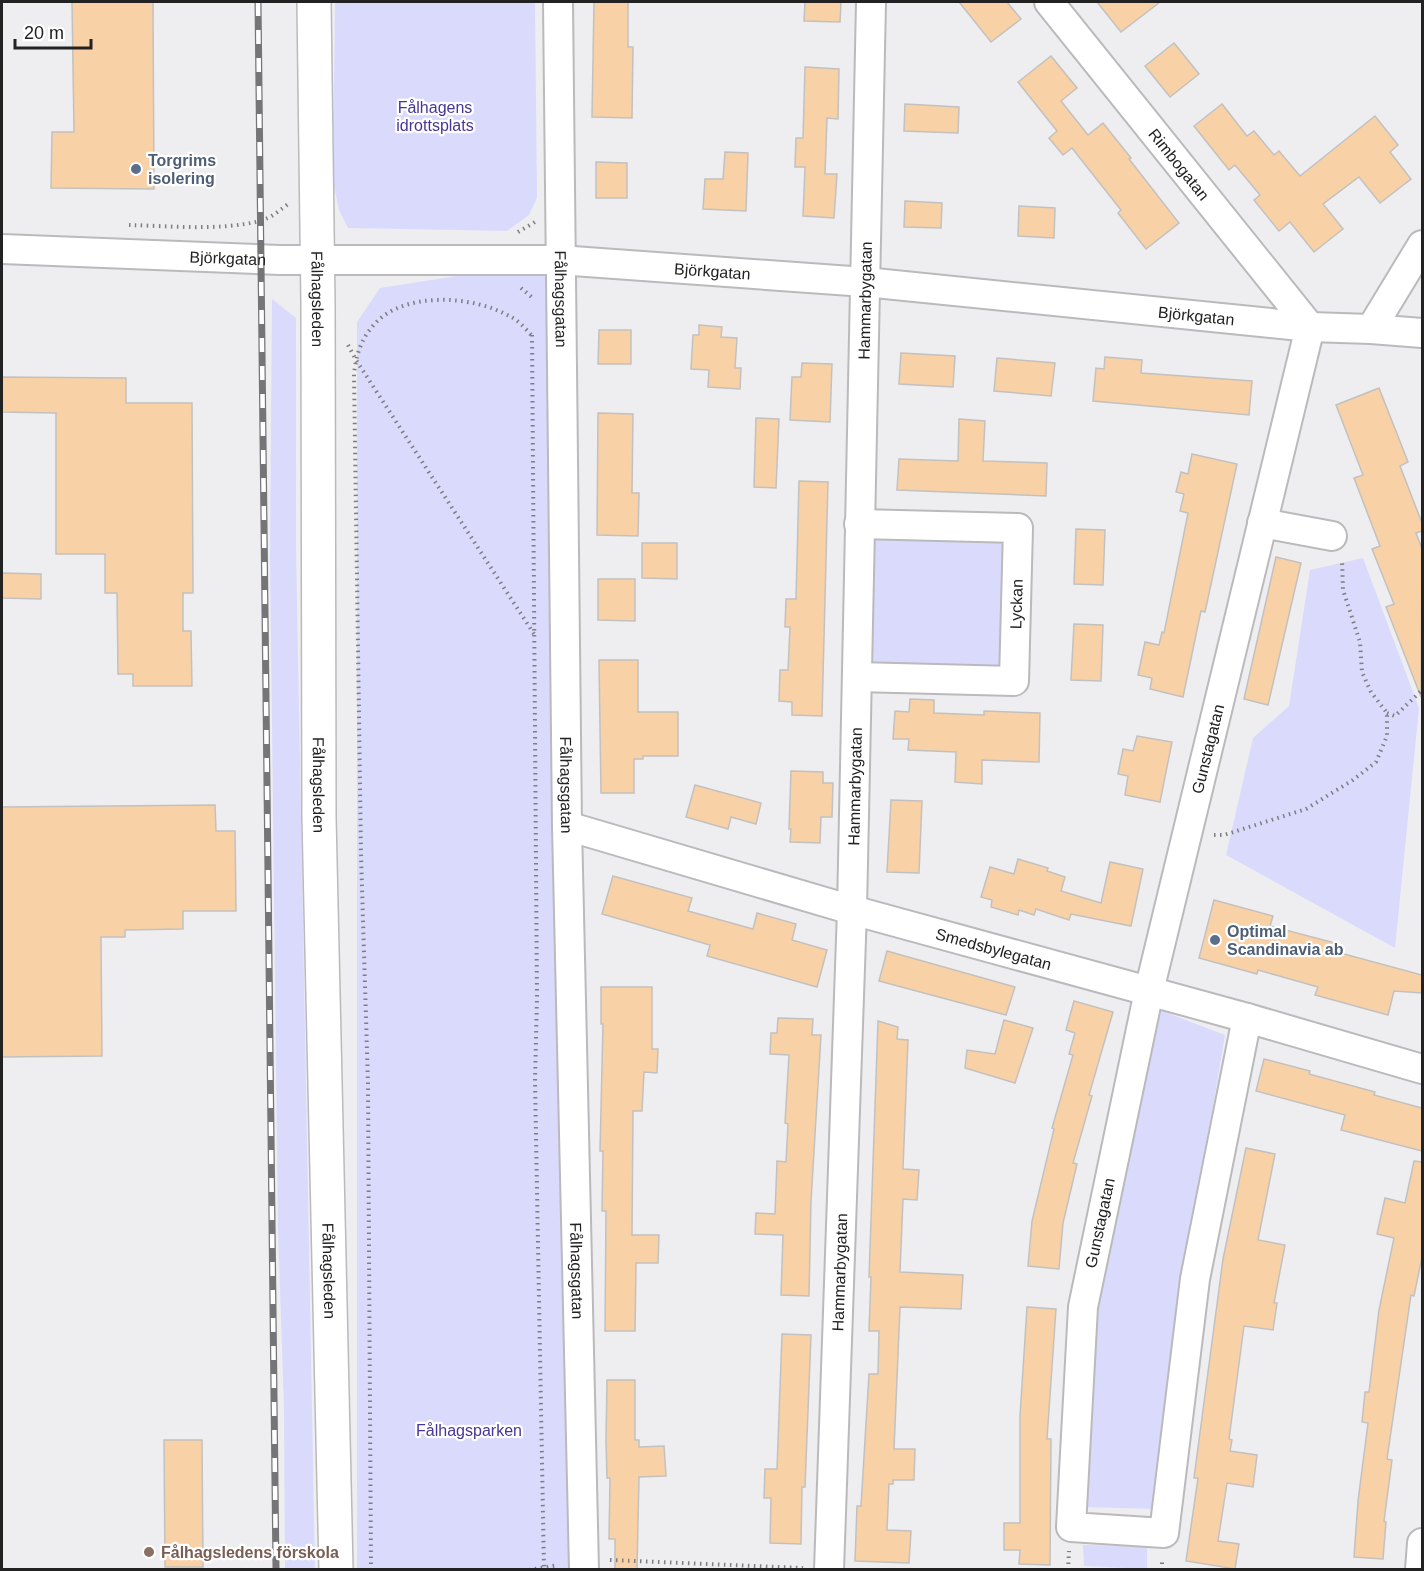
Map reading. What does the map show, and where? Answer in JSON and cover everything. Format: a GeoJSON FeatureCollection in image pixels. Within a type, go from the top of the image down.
{"type":"FeatureCollection","features":[{"type":"Feature","properties":{"kind":"main road","name":"Fålhagsleden"},"geometry":{"type":"LineString","coordinates":[[314,2],[319,817],[336,1569]]}},
{"type":"Feature","properties":{"kind":"street","name":"Fålhagsgatan"},"geometry":{"type":"LineString","coordinates":[[558,2],[567,826],[584,1564]]}},
{"type":"Feature","properties":{"kind":"street","name":"Hammarbygatan"},"geometry":{"type":"LineString","coordinates":[[817,1569],[852,910],[871,2]]}},
{"type":"Feature","properties":{"kind":"street","name":"Rimbogatan"},"geometry":{"type":"LineString","coordinates":[[1049,2],[1310,327]]}},
{"type":"Feature","properties":{"kind":"street"},"geometry":{"type":"LineString","coordinates":[[1371,329],[1422,245]]}},
{"type":"Feature","properties":{"kind":"street","name":"Björkgatan"},"geometry":{"type":"LineString","coordinates":[[2,249],[317,260],[560,260],[865,282],[1310,327],[1371,329],[1421,340]]}},
{"type":"Feature","properties":{"kind":"street","name":"Gunstagatan"},"geometry":{"type":"LineString","coordinates":[[1247,1018],[1195,1279],[1164,1533],[1071,1527],[1083,1307],[1149,991],[1310,327]]}},
{"type":"Feature","properties":{"kind":"street"},"geometry":{"type":"LineString","coordinates":[[1262,523],[1332,536]]}},
{"type":"Feature","properties":{"kind":"street","name":"Lyckan"},"geometry":{"type":"LineString","coordinates":[[857,677],[1014,681],[1018,528],[859,524]]}},
{"type":"Feature","properties":{"kind":"street","name":"Smedsbylegatan"},"geometry":{"type":"LineString","coordinates":[[567,826],[852,910],[1247,1018],[1422,1069]]}},
{"type":"Feature","properties":{"kind":"street"},"geometry":{"type":"LineString","coordinates":[[1420,1569],[1422,1543]]}},
{"type":"Feature","properties":{"kind":"path"},"geometry":{"type":"LineString","coordinates":[[118,224],[230,225],[261,221],[275,214],[291,201],[316,202]]}},
{"type":"Feature","properties":{"kind":"path"},"geometry":{"type":"LineString","coordinates":[[512,233],[519,232],[532,222],[559,222]]}},
{"type":"Feature","properties":{"kind":"path"},"geometry":{"type":"LineString","coordinates":[[370,1569],[370,1214],[354,374],[362,342],[372,325],[392,309],[429,301],[457,301],[497,310],[513,318],[532,336]]}},
{"type":"Feature","properties":{"kind":"path"},"geometry":{"type":"LineString","coordinates":[[534,324],[532,336],[537,997],[535,1081],[544,1569]]}},
{"type":"Feature","properties":{"kind":"path"},"geometry":{"type":"LineString","coordinates":[[356,360],[565,680]]}},
{"type":"Feature","properties":{"kind":"path"},"geometry":{"type":"LineString","coordinates":[[1332,536],[1342,561],[1344,590],[1360,642],[1362,672],[1371,692],[1387,713],[1395,716],[1422,690]]}},
{"type":"Feature","properties":{"kind":"path"},"geometry":{"type":"LineString","coordinates":[[1186,838],[1224,835],[1306,809],[1344,786],[1376,762],[1388,736],[1387,713]]}},
{"type":"Feature","properties":{"kind":"path"},"geometry":{"type":"LineString","coordinates":[[529,1569],[584,1564],[817,1569]]}},
{"type":"Feature","properties":{"kind":"green space","name":"Fålhagens idrottsplats"},"geometry":{"type":"Polygon","coordinates":[[[335,2],[535,2],[537,198],[529,215],[507,231],[348,228],[339,210],[333,182],[335,2]]]}},
{"type":"Feature","properties":{"kind":"green space","name":"Fålhagsparken"},"geometry":{"type":"Polygon","coordinates":[[[559,260],[584,1569],[357,1569],[357,322],[380,288],[559,260]]]}},
{"type":"Feature","properties":{"kind":"green space"},"geometry":{"type":"Polygon","coordinates":[[[272,299],[296,318],[296,546],[315,1570],[285,1569],[284,1409],[278,1228],[270,558],[272,299]]]}},
{"type":"Feature","properties":{"kind":"green space"},"geometry":{"type":"Polygon","coordinates":[[[859,524],[1018,528],[1014,681],[857,677],[859,524]]]}},
{"type":"Feature","properties":{"kind":"green space"},"geometry":{"type":"Polygon","coordinates":[[[1363,558],[1419,708],[1395,948],[1226,855],[1253,738],[1289,706],[1310,570],[1363,558]]]}},
{"type":"Feature","properties":{"kind":"green space"},"geometry":{"type":"Polygon","coordinates":[[[1157,1009],[1225,1035],[1180,1275],[1153,1509],[1085,1507],[1094,1308],[1157,1009]]]}},
{"type":"Feature","properties":{"kind":"green space"},"geometry":{"type":"Polygon","coordinates":[[[1083,1545],[1147,1546],[1147,1569],[1084,1566],[1083,1545]]]}},
{"type":"Feature","properties":{"kind":"building"},"geometry":{"type":"Polygon","coordinates":[[[72,2],[153,2],[154,189],[51,188],[52,132],[74,132],[72,2]]]}},
{"type":"Feature","properties":{"kind":"building"},"geometry":{"type":"Polygon","coordinates":[[[594,2],[628,2],[628,47],[633,47],[632,118],[592,117],[594,2]]]}},
{"type":"Feature","properties":{"kind":"building"},"geometry":{"type":"Polygon","coordinates":[[[805,2],[841,2],[840,22],[804,21],[805,2]]]}},
{"type":"Feature","properties":{"kind":"building"},"geometry":{"type":"Polygon","coordinates":[[[959,2],[1007,2],[1021,19],[991,42],[959,2]]]}},
{"type":"Feature","properties":{"kind":"building"},"geometry":{"type":"Polygon","coordinates":[[[1097,2],[1160,2],[1121,32],[1097,2]]]}},
{"type":"Feature","properties":{"kind":"building"},"geometry":{"type":"Polygon","coordinates":[[[1174,43],[1199,74],[1170,97],[1145,66],[1174,43]]]}},
{"type":"Feature","properties":{"kind":"building"},"geometry":{"type":"Polygon","coordinates":[[[1051,56],[1077,88],[1061,101],[1088,135],[1103,123],[1179,223],[1146,249],[1118,213],[1121,210],[1072,148],[1063,155],[1049,138],[1057,131],[1018,82],[1051,56]]]}},
{"type":"Feature","properties":{"kind":"building"},"geometry":{"type":"Polygon","coordinates":[[[805,67],[839,69],[838,119],[827,118],[825,174],[837,174],[834,218],[803,216],[805,167],[795,167],[796,138],[803,138],[805,67]]]}},
{"type":"Feature","properties":{"kind":"building"},"geometry":{"type":"Polygon","coordinates":[[[905,104],[959,107],[958,133],[904,131],[905,104]]]}},
{"type":"Feature","properties":{"kind":"building"},"geometry":{"type":"Polygon","coordinates":[[[1222,104],[1247,136],[1254,131],[1274,155],[1279,151],[1300,176],[1375,116],[1398,145],[1390,152],[1411,179],[1380,203],[1359,177],[1323,204],[1343,229],[1314,252],[1290,222],[1279,231],[1254,200],[1260,195],[1235,165],[1229,170],[1194,126],[1222,104]]]}},
{"type":"Feature","properties":{"kind":"building"},"geometry":{"type":"Polygon","coordinates":[[[725,152],[748,153],[746,211],[703,209],[705,179],[723,179],[725,152]]]}},
{"type":"Feature","properties":{"kind":"building"},"geometry":{"type":"Polygon","coordinates":[[[596,162],[627,163],[627,198],[596,198],[596,162]]]}},
{"type":"Feature","properties":{"kind":"building"},"geometry":{"type":"Polygon","coordinates":[[[905,201],[942,203],[941,228],[904,227],[905,201]]]}},
{"type":"Feature","properties":{"kind":"building"},"geometry":{"type":"Polygon","coordinates":[[[1019,206],[1055,208],[1054,238],[1018,236],[1019,206]]]}},
{"type":"Feature","properties":{"kind":"building"},"geometry":{"type":"Polygon","coordinates":[[[699,325],[722,327],[721,337],[737,338],[735,368],[741,368],[740,389],[708,387],[709,370],[691,369],[693,335],[699,335],[699,325]]]}},
{"type":"Feature","properties":{"kind":"building"},"geometry":{"type":"Polygon","coordinates":[[[599,330],[631,330],[631,364],[598,364],[599,330]]]}},
{"type":"Feature","properties":{"kind":"building"},"geometry":{"type":"Polygon","coordinates":[[[901,353],[955,356],[953,387],[899,384],[901,353]]]}},
{"type":"Feature","properties":{"kind":"building"},"geometry":{"type":"Polygon","coordinates":[[[1105,357],[1142,360],[1141,373],[1252,381],[1249,415],[1093,401],[1096,368],[1104,369],[1105,357]]]}},
{"type":"Feature","properties":{"kind":"building"},"geometry":{"type":"Polygon","coordinates":[[[997,358],[1055,363],[1051,396],[994,391],[997,358]]]}},
{"type":"Feature","properties":{"kind":"building"},"geometry":{"type":"Polygon","coordinates":[[[802,363],[832,364],[830,422],[790,420],[792,377],[801,377],[802,363]]]}},
{"type":"Feature","properties":{"kind":"building"},"geometry":{"type":"Polygon","coordinates":[[[2,377],[126,378],[126,403],[192,403],[193,593],[183,593],[183,631],[191,631],[192,686],[133,686],[133,674],[118,674],[117,593],[105,593],[105,554],[56,554],[56,413],[2,412],[2,377]]]}},
{"type":"Feature","properties":{"kind":"building"},"geometry":{"type":"Polygon","coordinates":[[[1379,388],[1408,462],[1400,466],[1422,523],[1422,531],[1416,533],[1422,549],[1421,697],[1386,607],[1394,604],[1372,549],[1380,546],[1354,478],[1363,475],[1336,405],[1379,388]]]}},
{"type":"Feature","properties":{"kind":"building"},"geometry":{"type":"Polygon","coordinates":[[[598,413],[633,414],[632,493],[639,493],[638,536],[597,535],[598,413]]]}},
{"type":"Feature","properties":{"kind":"building"},"geometry":{"type":"Polygon","coordinates":[[[756,418],[779,419],[776,488],[754,487],[756,418]]]}},
{"type":"Feature","properties":{"kind":"building"},"geometry":{"type":"Polygon","coordinates":[[[959,419],[985,421],[983,461],[1047,463],[1046,496],[897,490],[899,459],[958,461],[959,419]]]}},
{"type":"Feature","properties":{"kind":"building"},"geometry":{"type":"Polygon","coordinates":[[[1192,454],[1237,464],[1205,612],[1201,611],[1183,697],[1150,689],[1152,678],[1138,675],[1145,642],[1159,645],[1162,632],[1164,633],[1188,513],[1180,511],[1184,494],[1176,492],[1181,472],[1188,474],[1192,454]]]}},
{"type":"Feature","properties":{"kind":"building"},"geometry":{"type":"Polygon","coordinates":[[[799,481],[828,482],[822,716],[792,715],[792,702],[779,701],[780,670],[788,670],[790,627],[785,627],[786,599],[796,599],[799,481]]]}},
{"type":"Feature","properties":{"kind":"building"},"geometry":{"type":"Polygon","coordinates":[[[1076,529],[1105,530],[1103,585],[1074,584],[1076,529]]]}},
{"type":"Feature","properties":{"kind":"building"},"geometry":{"type":"Polygon","coordinates":[[[642,543],[677,543],[677,579],[642,578],[642,543]]]}},
{"type":"Feature","properties":{"kind":"building"},"geometry":{"type":"Polygon","coordinates":[[[1276,557],[1301,563],[1268,705],[1244,699],[1276,557]]]}},
{"type":"Feature","properties":{"kind":"building"},"geometry":{"type":"Polygon","coordinates":[[[2,573],[41,574],[41,599],[2,598],[2,573]]]}},
{"type":"Feature","properties":{"kind":"building"},"geometry":{"type":"Polygon","coordinates":[[[598,579],[635,579],[635,621],[598,620],[598,579]]]}},
{"type":"Feature","properties":{"kind":"building"},"geometry":{"type":"Polygon","coordinates":[[[1074,624],[1103,625],[1101,681],[1071,680],[1074,624]]]}},
{"type":"Feature","properties":{"kind":"building"},"geometry":{"type":"Polygon","coordinates":[[[599,660],[638,660],[638,712],[678,712],[678,756],[643,756],[643,759],[634,759],[634,793],[601,793],[599,660]]]}},
{"type":"Feature","properties":{"kind":"building"},"geometry":{"type":"Polygon","coordinates":[[[910,699],[934,700],[934,713],[984,715],[984,711],[1040,713],[1039,762],[982,760],[982,784],[955,782],[956,752],[908,750],[909,739],[893,739],[895,711],[909,712],[910,699]]]}},
{"type":"Feature","properties":{"kind":"building"},"geometry":{"type":"Polygon","coordinates":[[[1137,736],[1172,742],[1160,802],[1125,795],[1128,776],[1118,774],[1123,749],[1133,751],[1137,736]]]}},
{"type":"Feature","properties":{"kind":"building"},"geometry":{"type":"Polygon","coordinates":[[[791,771],[823,772],[823,783],[833,783],[832,817],[821,817],[820,843],[790,842],[791,771]]]}},
{"type":"Feature","properties":{"kind":"building"},"geometry":{"type":"Polygon","coordinates":[[[695,785],[761,803],[756,824],[731,817],[728,829],[686,817],[695,785]]]}},
{"type":"Feature","properties":{"kind":"building"},"geometry":{"type":"Polygon","coordinates":[[[891,800],[922,801],[919,873],[887,872],[891,800]]]}},
{"type":"Feature","properties":{"kind":"building"},"geometry":{"type":"Polygon","coordinates":[[[215,805],[216,831],[235,831],[236,911],[183,911],[183,929],[125,930],[125,937],[101,937],[102,1056],[2,1057],[2,807],[215,805]]]}},
{"type":"Feature","properties":{"kind":"building"},"geometry":{"type":"Polygon","coordinates":[[[1018,859],[1048,868],[1047,871],[1065,877],[1061,891],[1101,903],[1110,862],[1143,869],[1131,926],[1071,914],[1069,920],[1036,909],[1034,915],[1019,910],[1018,915],[991,907],[992,900],[981,897],[990,867],[1014,874],[1018,859]]]}},
{"type":"Feature","properties":{"kind":"building"},"geometry":{"type":"Polygon","coordinates":[[[613,876],[692,898],[688,911],[753,929],[757,913],[796,924],[792,940],[827,950],[817,987],[707,956],[710,945],[602,914],[613,876]]]}},
{"type":"Feature","properties":{"kind":"building"},"geometry":{"type":"Polygon","coordinates":[[[1214,900],[1273,916],[1270,926],[1335,943],[1333,951],[1422,975],[1422,993],[1394,991],[1388,1015],[1315,995],[1318,987],[1258,970],[1257,974],[1199,958],[1214,900]]]}},
{"type":"Feature","properties":{"kind":"building"},"geometry":{"type":"Polygon","coordinates":[[[887,951],[1015,987],[1006,1015],[879,981],[887,951]]]}},
{"type":"Feature","properties":{"kind":"building"},"geometry":{"type":"Polygon","coordinates":[[[601,987],[652,987],[652,1049],[658,1049],[657,1073],[644,1072],[642,1111],[633,1111],[632,1235],[659,1235],[658,1263],[636,1263],[635,1331],[605,1331],[606,1211],[602,1211],[603,1151],[600,1151],[603,1024],[601,1024],[601,987]]]}},
{"type":"Feature","properties":{"kind":"building"},"geometry":{"type":"Polygon","coordinates":[[[1074,1001],[1113,1012],[1089,1095],[1092,1096],[1073,1163],[1077,1164],[1063,1223],[1059,1269],[1028,1266],[1032,1221],[1054,1129],[1052,1128],[1073,1055],[1069,1054],[1075,1033],[1066,1030],[1074,1001]]]}},
{"type":"Feature","properties":{"kind":"building"},"geometry":{"type":"Polygon","coordinates":[[[778,1018],[813,1019],[812,1035],[821,1035],[811,1201],[809,1296],[781,1295],[783,1235],[755,1234],[756,1213],[775,1214],[777,1161],[786,1162],[788,1124],[785,1123],[789,1055],[770,1054],[771,1033],[777,1033],[778,1018]]]}},
{"type":"Feature","properties":{"kind":"building"},"geometry":{"type":"Polygon","coordinates":[[[1004,1020],[1033,1028],[1015,1083],[965,1068],[967,1050],[995,1054],[1004,1020]]]}},
{"type":"Feature","properties":{"kind":"building"},"geometry":{"type":"Polygon","coordinates":[[[878,1021],[898,1027],[897,1039],[908,1040],[903,1169],[919,1170],[917,1200],[903,1199],[900,1272],[963,1275],[961,1309],[900,1307],[894,1449],[915,1449],[914,1480],[893,1480],[893,1484],[889,1484],[887,1530],[911,1531],[909,1563],[855,1561],[857,1506],[861,1506],[869,1374],[878,1374],[879,1331],[869,1331],[871,1277],[869,1277],[878,1021]]]}},
{"type":"Feature","properties":{"kind":"building"},"geometry":{"type":"Polygon","coordinates":[[[1264,1059],[1310,1071],[1309,1074],[1422,1108],[1422,1151],[1341,1130],[1345,1115],[1256,1091],[1264,1059]]]}},
{"type":"Feature","properties":{"kind":"building"},"geometry":{"type":"Polygon","coordinates":[[[1246,1148],[1275,1154],[1258,1240],[1285,1245],[1274,1303],[1277,1303],[1273,1330],[1244,1326],[1229,1439],[1232,1440],[1230,1451],[1257,1455],[1253,1487],[1227,1483],[1218,1541],[1239,1544],[1235,1569],[1186,1561],[1198,1478],[1194,1478],[1223,1259],[1246,1148]]]}},
{"type":"Feature","properties":{"kind":"building"},"geometry":{"type":"Polygon","coordinates":[[[1414,1161],[1422,1162],[1422,1257],[1414,1296],[1411,1295],[1387,1459],[1392,1460],[1384,1521],[1386,1522],[1383,1559],[1354,1557],[1358,1501],[1368,1423],[1362,1422],[1365,1392],[1369,1392],[1379,1310],[1394,1238],[1377,1234],[1385,1198],[1405,1203],[1414,1161]]]}},
{"type":"Feature","properties":{"kind":"building"},"geometry":{"type":"Polygon","coordinates":[[[1027,1307],[1056,1309],[1047,1439],[1051,1439],[1050,1565],[1019,1564],[1020,1550],[1004,1550],[1004,1523],[1020,1523],[1020,1416],[1027,1307]]]}},
{"type":"Feature","properties":{"kind":"building"},"geometry":{"type":"Polygon","coordinates":[[[782,1334],[811,1335],[801,1544],[770,1543],[771,1498],[764,1498],[765,1469],[777,1469],[782,1334]]]}},
{"type":"Feature","properties":{"kind":"building"},"geometry":{"type":"Polygon","coordinates":[[[607,1380],[635,1380],[635,1440],[639,1440],[639,1447],[664,1446],[666,1476],[639,1477],[637,1569],[615,1569],[615,1539],[609,1539],[607,1380]]]}},
{"type":"Feature","properties":{"kind":"building"},"geometry":{"type":"Polygon","coordinates":[[[164,1440],[202,1440],[203,1567],[165,1567],[164,1440]]]}},
{"type":"Feature","properties":{"kind":"railway"},"geometry":{"type":"LineString","coordinates":[[258,2],[276,1570]]}},
{"type":"Feature","properties":{"kind":"place","name":"Torgrims isolering"},"geometry":{"type":"Point","coordinates":[136,169]}},
{"type":"Feature","properties":{"kind":"place","name":"Optimal Scandinavia ab"},"geometry":{"type":"Point","coordinates":[1215,940]}},
{"type":"Feature","properties":{"kind":"place","name":"Fålhagsledens förskola"},"geometry":{"type":"Point","coordinates":[149,1552]}}]}
